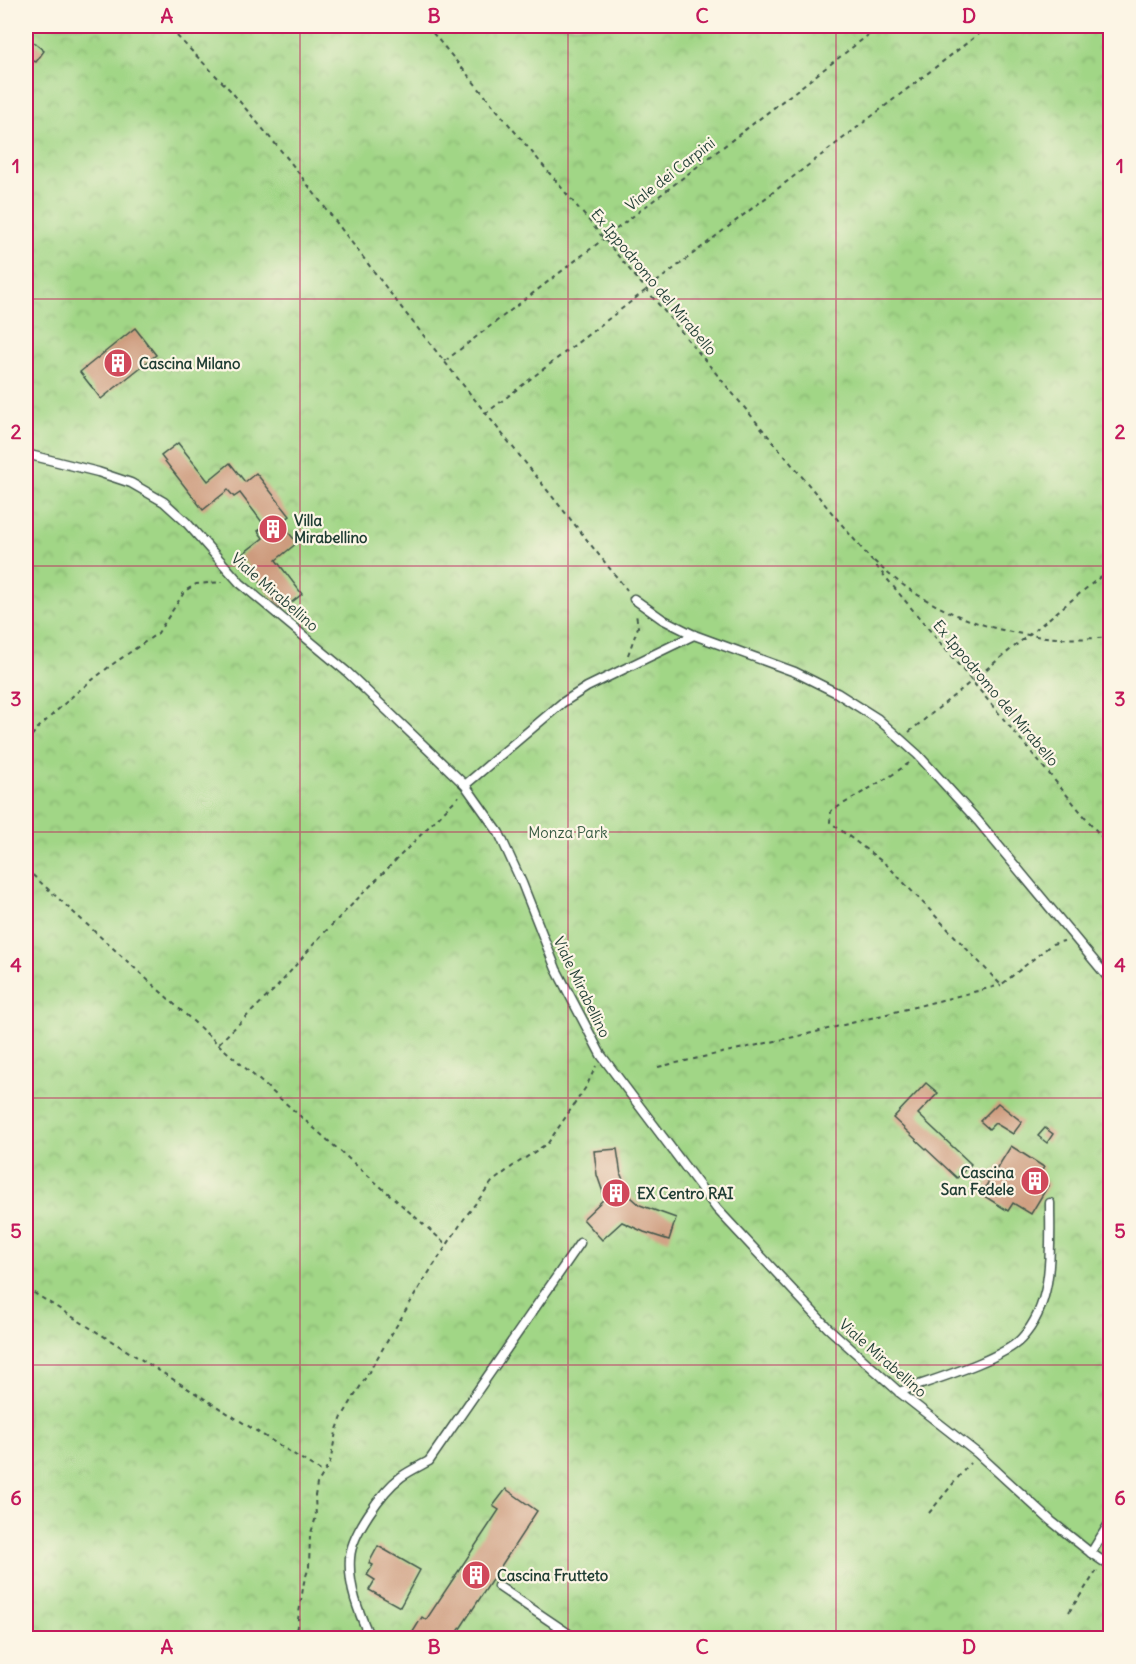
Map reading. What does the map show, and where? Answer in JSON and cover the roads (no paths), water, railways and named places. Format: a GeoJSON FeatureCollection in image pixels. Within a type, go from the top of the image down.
{"type":"FeatureCollection","features":[{"type":"Feature","properties":{"kind":"lane","name":"Viale Mirabellino"},"geometry":{"type":"LineString","coordinates":[[26,454],[98,472],[131,483],[164,502],[186,522],[240,583],[347,672],[466,786],[499,833],[522,883],[556,969],[601,1055],[717,1209],[828,1328],[899,1392],[977,1454],[1051,1521],[1106,1564]]}},
{"type":"Feature","properties":{"kind":"lane"},"geometry":{"type":"LineString","coordinates":[[634,598],[662,620],[694,635],[805,677],[837,693],[878,719],[918,755],[978,821],[1110,980]]}},
{"type":"Feature","properties":{"kind":"lane"},"geometry":{"type":"LineString","coordinates":[[466,786],[562,703],[587,687],[694,635]]}},
{"type":"Feature","properties":{"kind":"lane"},"geometry":{"type":"LineString","coordinates":[[899,1392],[1001,1353],[1021,1339],[1042,1305],[1050,1250],[1050,1203]]}},
{"type":"Feature","properties":{"kind":"lane"},"geometry":{"type":"LineString","coordinates":[[370,1638],[356,1603],[351,1581],[350,1556],[364,1518],[400,1478],[429,1461],[580,1243]]}},
{"type":"Feature","properties":{"kind":"lane"},"geometry":{"type":"LineString","coordinates":[[1091,1553],[1110,1522]]}},
{"type":"Feature","properties":{"kind":"lane"},"geometry":{"type":"LineString","coordinates":[[498,1586],[575,1638]]}},
{"type":"Feature","properties":{"kind":"place","name":"Cascina Milano"},"geometry":{"type":"Point","coordinates":[118,363]}},
{"type":"Feature","properties":{"kind":"place","name":"Villa Mirabellino"},"geometry":{"type":"Point","coordinates":[273,529]}},
{"type":"Feature","properties":{"kind":"place","name":"Cascina San Fedele"},"geometry":{"type":"Point","coordinates":[1035,1181]}},
{"type":"Feature","properties":{"kind":"place","name":"EX Centro RAI"},"geometry":{"type":"Point","coordinates":[616,1193]}},
{"type":"Feature","properties":{"kind":"place","name":"Cascina Frutteto"},"geometry":{"type":"Point","coordinates":[476,1575]}},
{"type":"Feature","properties":{"kind":"park label","name":"Monza Park"},"geometry":{"type":"Point","coordinates":[568,832]}}]}
